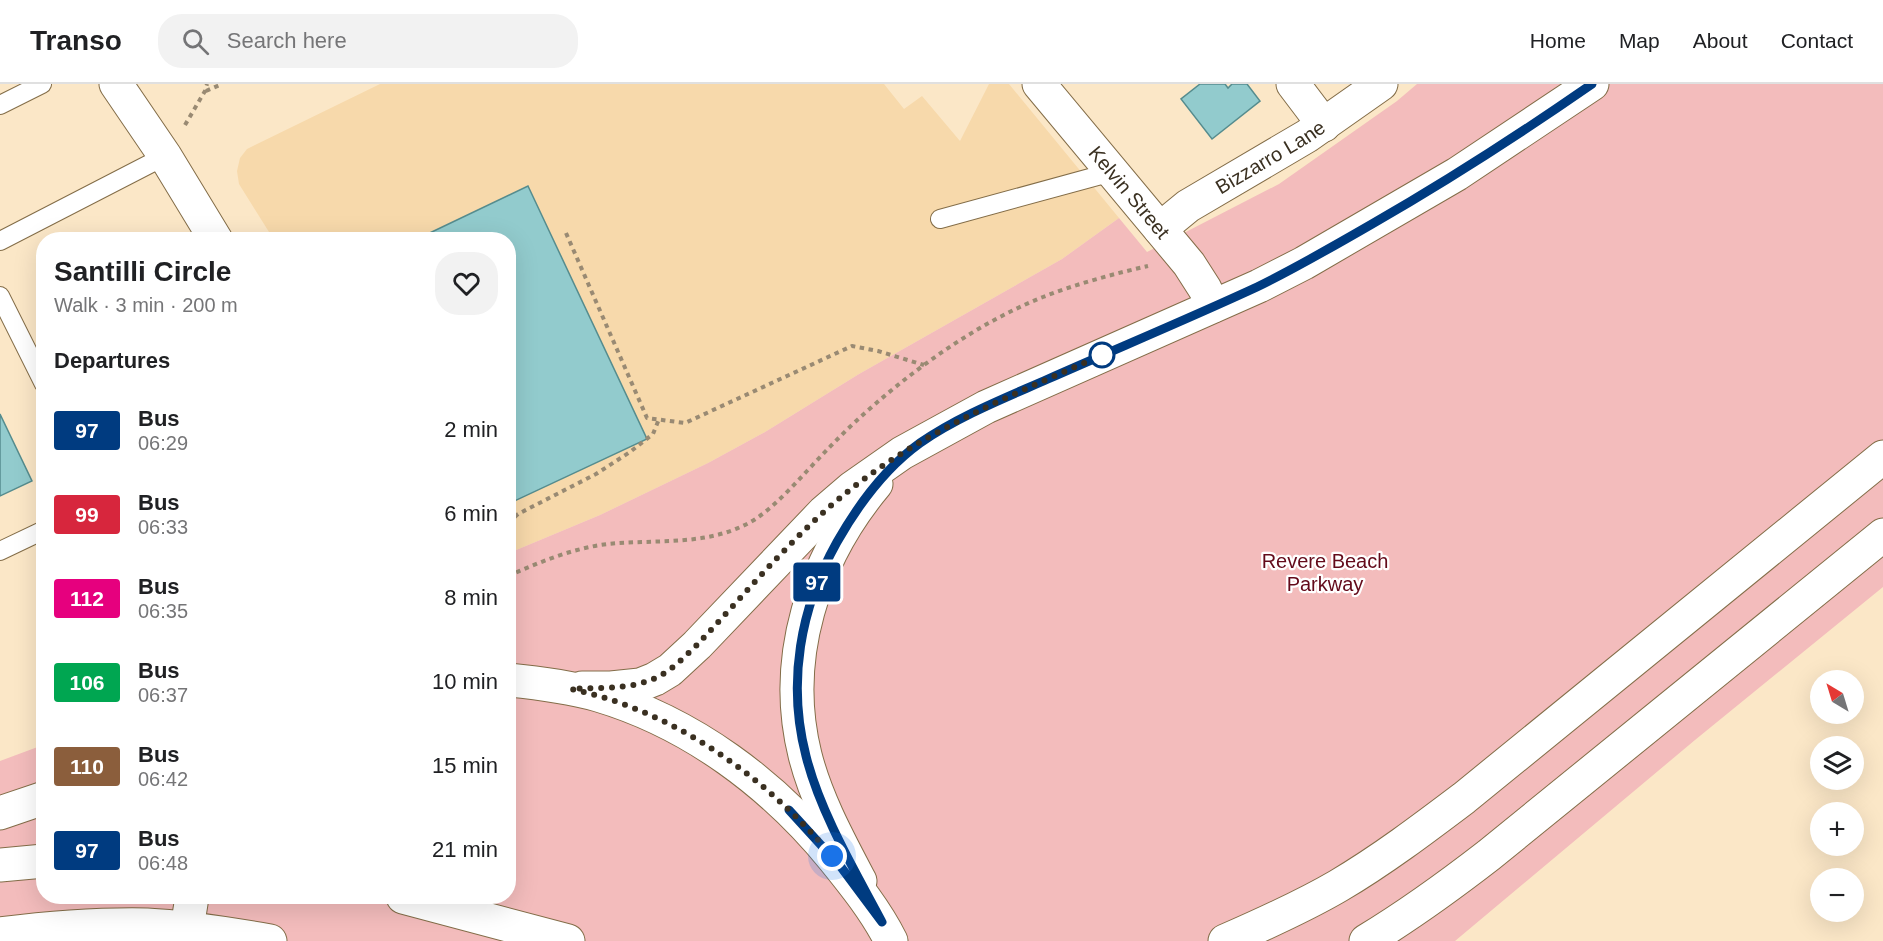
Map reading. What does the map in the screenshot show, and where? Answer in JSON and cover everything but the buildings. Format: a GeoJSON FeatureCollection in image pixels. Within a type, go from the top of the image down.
{"type":"FeatureCollection","features":[{"type":"Feature","properties":{"kind":"main road"},"geometry":{"type":"LineString","coordinates":[[116,84],[165,156],[211,232]]}},
{"type":"Feature","properties":{"kind":"main road","name":"Kelvin Street"},"geometry":{"type":"LineString","coordinates":[[1039,84],[1197,275],[1213,306]]}},
{"type":"Feature","properties":{"kind":"main road"},"geometry":{"type":"LineString","coordinates":[[1293,84],[1324,125]]}},
{"type":"Feature","properties":{"kind":"main road","name":"Bizzarro Lane"},"geometry":{"type":"LineString","coordinates":[[1160,229],[1188,206],[1324,125],[1381,84]]}},
{"type":"Feature","properties":{"kind":"main road"},"geometry":{"type":"LineString","coordinates":[[571,689],[631,686],[655,679],[670,670],[697,645],[824,512],[867,477],[923,441],[996,402],[1295,268],[1388,215],[1494,150],[1592,84]]}},
{"type":"Feature","properties":{"kind":"main road"},"geometry":{"type":"LineString","coordinates":[[886,931],[835,830],[809,767],[798,710],[799,650],[804,622],[818,580],[848,522],[882,477],[923,441]]}},
{"type":"Feature","properties":{"kind":"main road"},"geometry":{"type":"LineString","coordinates":[[1225,941],[1320,896],[1415,835],[1473,791],[1883,457]]}},
{"type":"Feature","properties":{"kind":"main road"},"geometry":{"type":"LineString","coordinates":[[1366,941],[1444,890],[1536,818],[1883,535]]}},
{"type":"Feature","properties":{"kind":"main road"},"geometry":{"type":"LineString","coordinates":[[516,681],[571,689],[606,698],[664,721],[702,742],[779,799],[822,844],[886,931]]}},
{"type":"Feature","properties":{"kind":"main road"},"geometry":{"type":"LineString","coordinates":[[0,813],[36,801]]}},
{"type":"Feature","properties":{"kind":"main road"},"geometry":{"type":"LineString","coordinates":[[1409,941],[1536,818]]}},
{"type":"Feature","properties":{"kind":"main road"},"geometry":{"type":"LineString","coordinates":[[0,866],[36,862]]}},
{"type":"Feature","properties":{"kind":"main road"},"geometry":{"type":"LineString","coordinates":[[186,935],[191,904]]}},
{"type":"Feature","properties":{"kind":"main road"},"geometry":{"type":"LineString","coordinates":[[429,904],[568,941]]}},
{"type":"Feature","properties":{"kind":"main road"},"geometry":{"type":"LineString","coordinates":[[0,934],[84,926],[145,925],[186,935],[228,933],[270,941]]}},
{"type":"Feature","properties":{"kind":"lane"},"geometry":{"type":"LineString","coordinates":[[0,105],[42,84]]}},
{"type":"Feature","properties":{"kind":"lane"},"geometry":{"type":"LineString","coordinates":[[0,241],[165,156]]}},
{"type":"Feature","properties":{"kind":"lane"},"geometry":{"type":"LineString","coordinates":[[940,219],[1112,172]]}},
{"type":"Feature","properties":{"kind":"lane"},"geometry":{"type":"LineString","coordinates":[[0,296],[36,368]]}},
{"type":"Feature","properties":{"kind":"lane"},"geometry":{"type":"LineString","coordinates":[[0,551],[36,534]]}},
{"type":"Feature","properties":{"kind":"path"},"geometry":{"type":"LineString","coordinates":[[207,84],[205,91],[222,84]]}},
{"type":"Feature","properties":{"kind":"path"},"geometry":{"type":"LineString","coordinates":[[566,233],[647,418],[685,423],[852,346],[878,351],[924,366]]}},
{"type":"Feature","properties":{"kind":"path"},"geometry":{"type":"LineString","coordinates":[[516,573],[589,547],[697,540],[725,533],[754,520],[777,502],[883,397],[924,366],[985,327],[1029,303],[1058,292],[1155,265]]}},
{"type":"Feature","properties":{"kind":"path"},"geometry":{"type":"LineString","coordinates":[[516,516],[596,474],[630,452],[653,434],[659,419]]}},
{"type":"Feature","properties":{"kind":"shaded area"},"geometry":{"type":"Polygon","coordinates":[[[380,84],[884,84],[904,109],[922,96],[960,141],[989,84],[1009,84],[1119,218],[1062,259],[859,374],[765,432],[708,463],[600,515],[516,550],[516,232],[269,232],[239,184],[237,171],[240,158],[247,149],[380,84]]]}},
{"type":"Feature","properties":{"kind":"green space","name":"Revere Beach Parkway"},"geometry":{"type":"Polygon","coordinates":[[[1417,84],[1883,84],[1883,587],[1695,740],[1455,941],[0,941],[0,761],[36,748],[36,904],[516,904],[516,550],[600,515],[708,463],[765,432],[859,374],[1062,259],[1119,218],[1147,252],[1279,184],[1397,101],[1417,84]]]}},
{"type":"Feature","properties":{"kind":"bus line","name":"97"},"geometry":{"type":"LineString","coordinates":[[789,810],[822,844],[882,922],[850,862],[815,785],[805,755],[796,696],[801,636],[813,593],[824,566],[848,522],[870,491],[909,452],[923,441],[986,407],[1259,286],[1304,263],[1457,174],[1592,84]]}},
{"type":"Feature","properties":{"kind":"route"},"geometry":{"type":"LineString","coordinates":[[832,856],[779,799],[728,759],[651,715],[606,698],[571,689],[640,685],[663,674],[697,645],[795,540],[824,512],[867,477],[902,453],[955,423],[1105,354],[1102,355]]}}]}
